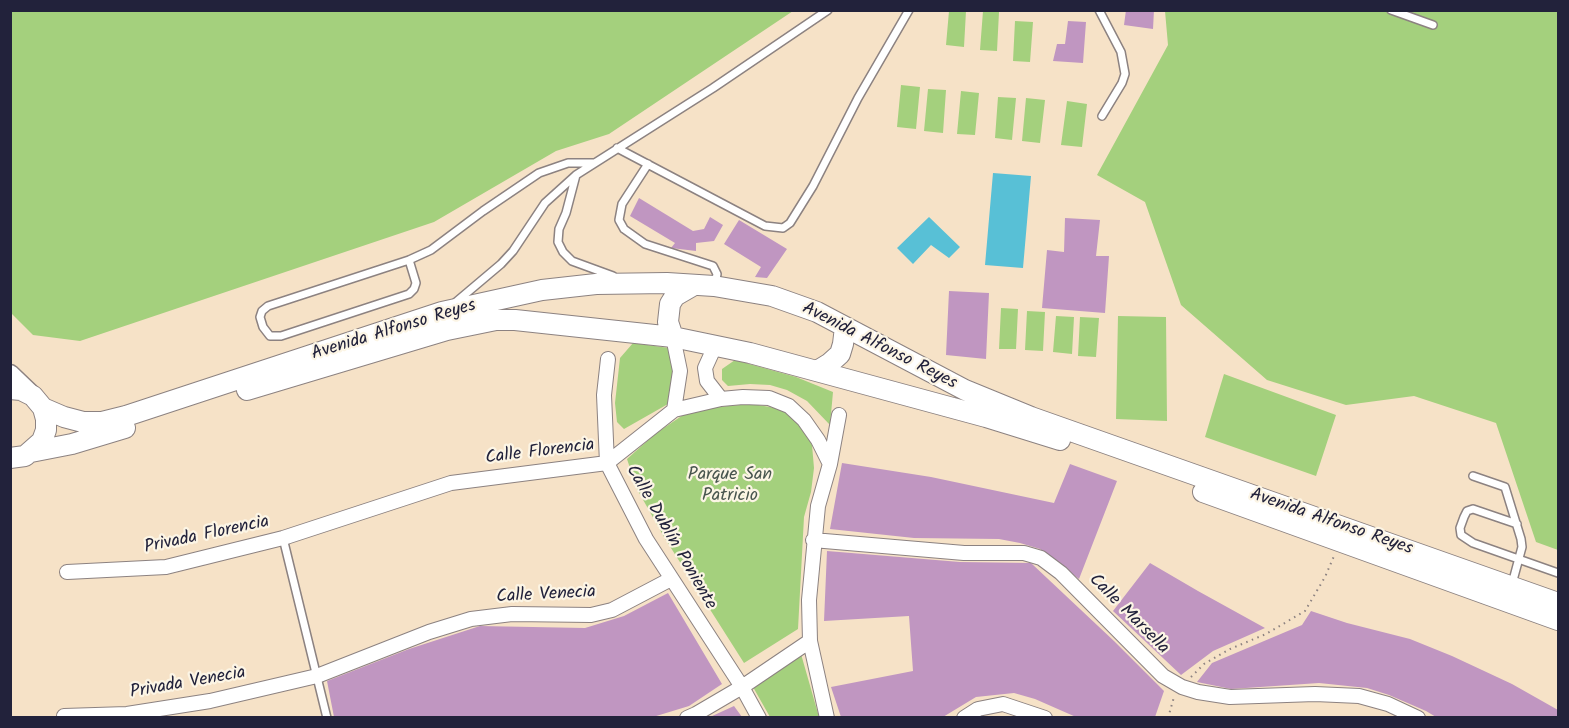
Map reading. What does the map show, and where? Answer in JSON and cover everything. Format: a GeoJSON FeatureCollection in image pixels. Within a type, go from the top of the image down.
{"type":"FeatureCollection","features":[{"type":"Feature","properties":{"kind":"main road","name":"Avenida Alfonso Reyes"},"geometry":{"type":"LineString","coordinates":[[10,389],[21,390],[64,417],[83,422],[102,422],[442,312],[542,290],[596,284],[714,286],[772,296],[817,312],[965,390],[1020,412],[1558,603]]}},
{"type":"Feature","properties":{"kind":"main road"},"geometry":{"type":"LineString","coordinates":[[673,338],[668,322],[670,304],[675,296],[694,285]]}},
{"type":"Feature","properties":{"kind":"main road","name":"Avenida Alfonso Reyes"},"geometry":{"type":"LineString","coordinates":[[17,458],[112,432],[473,323],[515,320],[673,338],[714,346],[817,371],[986,417],[1075,445],[1558,620]]}},
{"type":"Feature","properties":{"kind":"main road"},"geometry":{"type":"LineString","coordinates":[[817,371],[831,363],[840,354],[845,327]]}},
{"type":"Feature","properties":{"kind":"main road"},"geometry":{"type":"LineString","coordinates":[[17,458],[42,441],[46,430],[46,419],[38,402]]}},
{"type":"Feature","properties":{"kind":"street"},"geometry":{"type":"LineString","coordinates":[[673,338],[680,371],[674,410]]}},
{"type":"Feature","properties":{"kind":"street"},"geometry":{"type":"LineString","coordinates":[[714,346],[705,368],[707,381],[721,399]]}},
{"type":"Feature","properties":{"kind":"street","name":"Calle Dublín Poniente"},"geometry":{"type":"LineString","coordinates":[[608,360],[604,395],[606,463],[629,509],[671,579],[759,717]]}},
{"type":"Feature","properties":{"kind":"street"},"geometry":{"type":"LineString","coordinates":[[680,371],[705,368]]}},
{"type":"Feature","properties":{"kind":"street"},"geometry":{"type":"LineString","coordinates":[[10,374],[38,402]]}},
{"type":"Feature","properties":{"kind":"street","name":"Calle Florencia"},"geometry":{"type":"LineString","coordinates":[[283,538],[451,483],[606,463],[674,410],[721,399],[769,398],[789,406],[804,420],[818,440],[830,464]]}},
{"type":"Feature","properties":{"kind":"street"},"geometry":{"type":"LineString","coordinates":[[827,717],[810,641],[809,600],[813,540],[839,415]]}},
{"type":"Feature","properties":{"kind":"street","name":"Privada Florencia"},"geometry":{"type":"LineString","coordinates":[[67,572],[165,567],[283,538]]}},
{"type":"Feature","properties":{"kind":"street","name":"Calle Marsella"},"geometry":{"type":"LineString","coordinates":[[813,540],[964,553],[1024,553],[1041,558],[1061,573],[1164,676],[1182,687],[1230,697],[1315,694],[1359,696],[1388,704],[1418,717]]}},
{"type":"Feature","properties":{"kind":"street","name":"Calle Venecia"},"geometry":{"type":"LineString","coordinates":[[317,676],[429,632],[471,619],[512,614],[591,615],[612,610],[671,579]]}},
{"type":"Feature","properties":{"kind":"street"},"geometry":{"type":"LineString","coordinates":[[687,717],[742,687],[810,641]]}},
{"type":"Feature","properties":{"kind":"street","name":"Privada Venecia"},"geometry":{"type":"LineString","coordinates":[[64,716],[127,714],[210,701],[317,676]]}},
{"type":"Feature","properties":{"kind":"street"},"geometry":{"type":"LineString","coordinates":[[964,717],[978,709],[1004,704],[1045,717]]}},
{"type":"Feature","properties":{"kind":"lane"},"geometry":{"type":"LineString","coordinates":[[442,312],[501,264],[513,251],[544,203],[576,175],[713,88],[828,10]]}},
{"type":"Feature","properties":{"kind":"lane"},"geometry":{"type":"LineString","coordinates":[[617,148],[765,226],[783,228],[789,223],[813,186],[858,98],[909,10]]}},
{"type":"Feature","properties":{"kind":"lane"},"geometry":{"type":"LineString","coordinates":[[1099,10],[1121,52],[1125,74],[1102,116]]}},
{"type":"Feature","properties":{"kind":"lane"},"geometry":{"type":"LineString","coordinates":[[1391,10],[1433,25]]}},
{"type":"Feature","properties":{"kind":"lane"},"geometry":{"type":"LineString","coordinates":[[409,260],[416,282],[409,294],[280,336],[270,336],[263,327],[260,317],[262,311],[268,306],[409,260],[444,242],[483,211],[539,173],[568,163],[592,164]]}},
{"type":"Feature","properties":{"kind":"lane"},"geometry":{"type":"LineString","coordinates":[[648,164],[622,204],[619,220],[624,229],[645,244],[713,266],[717,274],[714,286]]}},
{"type":"Feature","properties":{"kind":"lane"},"geometry":{"type":"LineString","coordinates":[[576,175],[566,213],[559,229],[558,242],[563,252],[572,261],[601,273],[638,283]]}},
{"type":"Feature","properties":{"kind":"lane"},"geometry":{"type":"LineString","coordinates":[[1473,476],[1505,487],[1522,547],[1512,587]]}},
{"type":"Feature","properties":{"kind":"lane"},"geometry":{"type":"LineString","coordinates":[[1517,524],[1473,509],[1467,511],[1460,528],[1461,535],[1465,539],[1558,573]]}},
{"type":"Feature","properties":{"kind":"lane"},"geometry":{"type":"LineString","coordinates":[[283,538],[327,717]]}},
{"type":"Feature","properties":{"kind":"path"},"geometry":{"type":"LineString","coordinates":[[1168,717],[1174,697],[1204,664],[1230,649],[1266,634],[1305,611],[1325,577],[1340,542]]}},
{"type":"Feature","properties":{"kind":"green space"},"geometry":{"type":"Polygon","coordinates":[[[10,11],[793,11],[609,134],[556,151],[434,222],[80,341],[33,335],[11,313],[10,11]]]}},
{"type":"Feature","properties":{"kind":"green space"},"geometry":{"type":"Polygon","coordinates":[[[949,11],[966,11],[964,47],[946,45],[949,11]]]}},
{"type":"Feature","properties":{"kind":"green space"},"geometry":{"type":"Polygon","coordinates":[[[983,11],[999,12],[997,51],[980,50],[983,11]]]}},
{"type":"Feature","properties":{"kind":"green space"},"geometry":{"type":"Polygon","coordinates":[[[1165,11],[1558,11],[1558,550],[1536,542],[1496,423],[1414,396],[1346,405],[1267,380],[1181,305],[1145,202],[1097,175],[1168,45],[1165,11]]]}},
{"type":"Feature","properties":{"kind":"green space"},"geometry":{"type":"Polygon","coordinates":[[[1015,21],[1033,22],[1030,62],[1013,61],[1015,21]]]}},
{"type":"Feature","properties":{"kind":"green space"},"geometry":{"type":"Polygon","coordinates":[[[901,85],[920,87],[916,129],[897,127],[901,85]]]}},
{"type":"Feature","properties":{"kind":"green space"},"geometry":{"type":"Polygon","coordinates":[[[928,89],[946,90],[943,133],[924,131],[928,89]]]}},
{"type":"Feature","properties":{"kind":"green space"},"geometry":{"type":"Polygon","coordinates":[[[961,91],[979,93],[975,135],[957,134],[961,91]]]}},
{"type":"Feature","properties":{"kind":"green space"},"geometry":{"type":"Polygon","coordinates":[[[998,97],[1016,98],[1012,140],[995,138],[998,97]]]}},
{"type":"Feature","properties":{"kind":"green space"},"geometry":{"type":"Polygon","coordinates":[[[1026,98],[1045,100],[1040,143],[1022,141],[1026,98]]]}},
{"type":"Feature","properties":{"kind":"green space"},"geometry":{"type":"Polygon","coordinates":[[[1067,101],[1087,104],[1082,147],[1061,145],[1067,101]]]}},
{"type":"Feature","properties":{"kind":"green space"},"geometry":{"type":"Polygon","coordinates":[[[1001,308],[1018,309],[1016,349],[999,349],[1001,308]]]}},
{"type":"Feature","properties":{"kind":"green space"},"geometry":{"type":"Polygon","coordinates":[[[1027,311],[1045,312],[1043,351],[1025,350],[1027,311]]]}},
{"type":"Feature","properties":{"kind":"green space"},"geometry":{"type":"Polygon","coordinates":[[[1056,316],[1074,317],[1072,354],[1053,352],[1056,316]]]}},
{"type":"Feature","properties":{"kind":"green space"},"geometry":{"type":"Polygon","coordinates":[[[1118,316],[1166,317],[1167,421],[1116,419],[1118,316]]]}},
{"type":"Feature","properties":{"kind":"green space"},"geometry":{"type":"Polygon","coordinates":[[[1080,317],[1099,318],[1096,357],[1078,356],[1080,317]]]}},
{"type":"Feature","properties":{"kind":"green space"},"geometry":{"type":"Polygon","coordinates":[[[633,343],[669,348],[676,381],[668,404],[624,429],[617,422],[615,403],[620,358],[633,343]]]}},
{"type":"Feature","properties":{"kind":"green space"},"geometry":{"type":"Polygon","coordinates":[[[735,360],[796,377],[833,392],[830,425],[807,401],[787,390],[770,385],[728,386],[722,380],[722,369],[735,360]]]}},
{"type":"Feature","properties":{"kind":"green space"},"geometry":{"type":"Polygon","coordinates":[[[1224,374],[1336,415],[1316,476],[1205,437],[1224,374]]]}},
{"type":"Feature","properties":{"kind":"green space","name":"Parque San Patricio"},"geometry":{"type":"Polygon","coordinates":[[[752,404],[782,409],[803,424],[812,445],[814,468],[811,492],[804,517],[798,629],[744,663],[664,537],[637,489],[627,459],[655,434],[683,415],[717,407],[752,404]]]}},
{"type":"Feature","properties":{"kind":"green space"},"geometry":{"type":"Polygon","coordinates":[[[801,654],[819,717],[770,717],[753,687],[801,654]]]}},
{"type":"Feature","properties":{"kind":"water"},"geometry":{"type":"Polygon","coordinates":[[[993,173],[1031,176],[1023,268],[985,265],[993,173]]]}},
{"type":"Feature","properties":{"kind":"water"},"geometry":{"type":"Polygon","coordinates":[[[929,217],[960,247],[949,258],[931,245],[913,264],[897,248],[929,217]]]}},
{"type":"Feature","properties":{"kind":"building"},"geometry":{"type":"Polygon","coordinates":[[[1126,10],[1154,10],[1153,29],[1124,25],[1126,10]]]}},
{"type":"Feature","properties":{"kind":"building"},"geometry":{"type":"Polygon","coordinates":[[[1068,21],[1086,22],[1083,63],[1053,61],[1057,44],[1065,44],[1068,21]]]}},
{"type":"Feature","properties":{"kind":"building"},"geometry":{"type":"Polygon","coordinates":[[[639,198],[693,231],[704,229],[710,217],[723,225],[714,241],[696,243],[696,251],[671,248],[675,243],[630,216],[639,198]]]}},
{"type":"Feature","properties":{"kind":"building"},"geometry":{"type":"Polygon","coordinates":[[[1065,218],[1100,220],[1096,256],[1109,256],[1105,313],[1042,308],[1047,250],[1064,252],[1065,218]]]}},
{"type":"Feature","properties":{"kind":"building"},"geometry":{"type":"Polygon","coordinates":[[[739,220],[787,249],[767,278],[755,277],[761,267],[724,244],[739,220]]]}},
{"type":"Feature","properties":{"kind":"building"},"geometry":{"type":"Polygon","coordinates":[[[949,291],[989,293],[986,359],[946,355],[949,291]]]}},
{"type":"Feature","properties":{"kind":"building"},"geometry":{"type":"Polygon","coordinates":[[[842,463],[931,477],[1054,503],[1070,464],[1117,481],[1079,579],[1040,549],[1020,543],[999,539],[914,538],[830,529],[842,463]]]}},
{"type":"Feature","properties":{"kind":"building"},"geometry":{"type":"Polygon","coordinates":[[[827,551],[960,562],[1031,563],[1164,691],[1155,717],[1076,717],[1035,699],[1014,693],[976,697],[943,717],[841,717],[831,687],[913,671],[909,616],[824,621],[827,551]]]}},
{"type":"Feature","properties":{"kind":"building"},"geometry":{"type":"Polygon","coordinates":[[[1150,563],[1265,628],[1213,651],[1181,675],[1113,611],[1150,563]]]}},
{"type":"Feature","properties":{"kind":"building"},"geometry":{"type":"Polygon","coordinates":[[[668,593],[722,684],[689,706],[653,717],[334,717],[327,681],[409,649],[480,626],[585,628],[624,616],[668,593]]]}},
{"type":"Feature","properties":{"kind":"building"},"geometry":{"type":"Polygon","coordinates":[[[1311,611],[1410,639],[1452,656],[1512,684],[1558,710],[1558,717],[1436,717],[1389,695],[1367,688],[1319,683],[1231,689],[1197,682],[1212,663],[1302,625],[1311,611]]]}},
{"type":"Feature","properties":{"kind":"building"},"geometry":{"type":"Polygon","coordinates":[[[734,706],[742,717],[710,717],[734,706]]]}}]}
